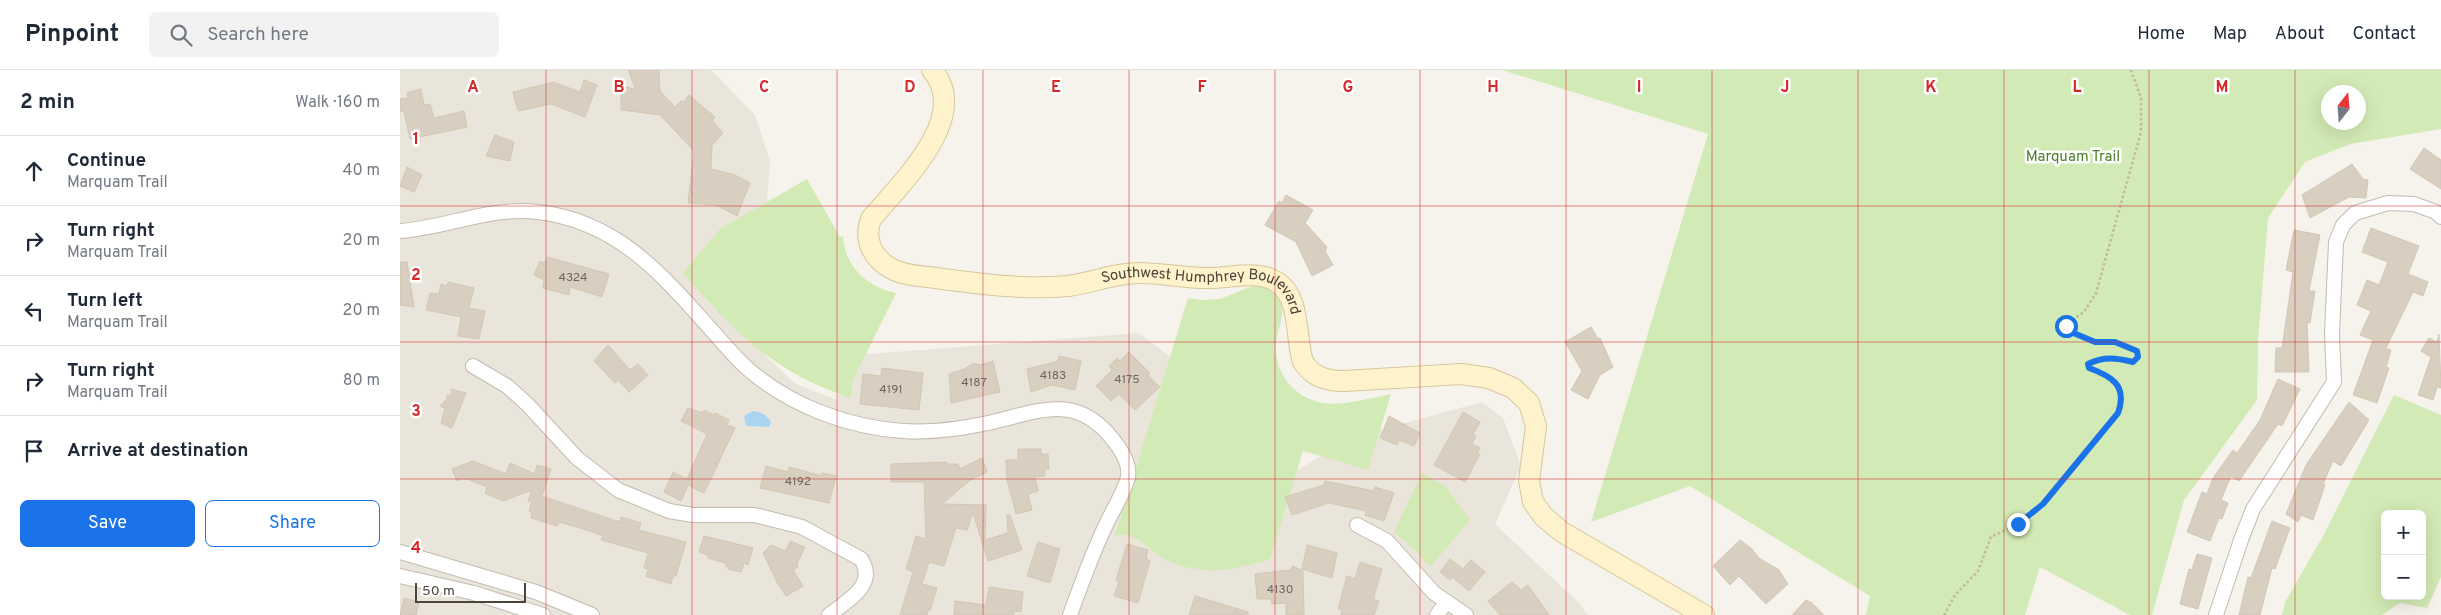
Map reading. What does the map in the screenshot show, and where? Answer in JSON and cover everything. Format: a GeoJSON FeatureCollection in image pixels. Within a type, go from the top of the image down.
{"type":"FeatureCollection","features":[{"type":"Feature","properties":{"kind":"main road","name":"Southwest Humphrey Boulevard"},"geometry":{"type":"LineString","coordinates":[[932,70],[939,79],[943,98],[939,131],[924,155],[871,219],[868,227],[867,234],[872,251],[893,270],[978,284],[1032,286],[1070,285],[1139,273],[1206,278],[1250,275],[1270,278],[1284,288],[1292,302],[1303,362],[1308,369],[1323,379],[1344,381],[1473,374],[1501,382],[1525,398],[1533,411],[1536,426],[1529,488],[1534,502],[1544,517],[1562,532],[1704,615]]}},
{"type":"Feature","properties":{"kind":"street"},"geometry":{"type":"LineString","coordinates":[[2216,615],[2253,509],[2334,382],[2332,333],[2336,242],[2343,225],[2355,213],[2395,203],[2414,204],[2436,212],[2441,217]]}},
{"type":"Feature","properties":{"kind":"street"},"geometry":{"type":"LineString","coordinates":[[400,231],[517,211],[552,214],[591,226],[618,240],[642,257],[666,280],[734,355],[765,382],[796,402],[854,423],[884,430],[936,431],[987,424],[1054,408],[1072,410],[1091,418],[1101,425],[1115,442],[1125,458],[1128,476],[1089,564],[1070,615]]}},
{"type":"Feature","properties":{"kind":"street"},"geometry":{"type":"LineString","coordinates":[[472,366],[507,386],[527,404],[577,458],[618,490],[669,510],[693,515],[755,515],[802,527],[861,559],[866,567],[866,579],[862,588],[829,615]]}},
{"type":"Feature","properties":{"kind":"street"},"geometry":{"type":"LineString","coordinates":[[1357,526],[1387,541],[1434,593],[1466,615]]}},
{"type":"Feature","properties":{"kind":"street"},"geometry":{"type":"LineString","coordinates":[[400,552],[536,592],[592,615]]}},
{"type":"Feature","properties":{"kind":"street"},"geometry":{"type":"LineString","coordinates":[[400,576],[474,593],[543,615]]}},
{"type":"Feature","properties":{"kind":"street"},"geometry":{"type":"LineString","coordinates":[[1437,615],[1446,602]]}},
{"type":"Feature","properties":{"kind":"path"},"geometry":{"type":"LineString","coordinates":[[1944,615],[1955,595],[1978,571],[1990,537],[2018,524],[2036,511],[2118,413],[2121,398],[2117,384],[2108,375],[2089,368],[2088,365],[2100,359],[2109,358],[2136,361],[2138,353],[2123,344],[2095,342],[2071,332],[2066,324],[2084,312],[2096,294],[2142,132],[2141,98],[2131,70]]}},
{"type":"Feature","properties":{"kind":"shaded area"},"geometry":{"type":"Polygon","coordinates":[[[400,70],[711,70],[755,115],[770,161],[766,214],[716,278],[708,302],[796,384],[837,400],[843,356],[1139,333],[1183,367],[1278,482],[1334,448],[1361,435],[1482,402],[1503,418],[1521,466],[1495,524],[1579,603],[1588,615],[400,615],[400,70]]]}},
{"type":"Feature","properties":{"kind":"green space","name":"Marquam Trail"},"geometry":{"type":"Polygon","coordinates":[[[1502,70],[2441,70],[2441,129],[2350,144],[2305,162],[2268,218],[2258,339],[2257,400],[2184,500],[2152,615],[2130,615],[2040,567],[2025,615],[1866,615],[1870,596],[1690,486],[1591,522],[1708,134],[1502,70]]]}},
{"type":"Feature","properties":{"kind":"green space"},"geometry":{"type":"Polygon","coordinates":[[[807,179],[840,237],[843,236],[848,257],[859,274],[876,286],[896,293],[852,382],[851,398],[823,388],[799,376],[758,349],[721,315],[683,273],[720,229],[807,179]]]}},
{"type":"Feature","properties":{"kind":"green space"},"geometry":{"type":"Polygon","coordinates":[[[1255,285],[1273,290],[1282,303],[1276,354],[1282,374],[1295,390],[1313,400],[1331,404],[1391,394],[1368,470],[1303,451],[1270,559],[1244,566],[1217,570],[1185,567],[1165,559],[1135,538],[1122,535],[1115,536],[1188,298],[1201,300],[1220,299],[1255,285]]]}},
{"type":"Feature","properties":{"kind":"green space"},"geometry":{"type":"Polygon","coordinates":[[[2394,395],[2441,415],[2441,577],[2427,608],[2400,603],[2382,615],[2282,615],[2285,602],[2322,538],[2394,395]]]}},
{"type":"Feature","properties":{"kind":"green space"},"geometry":{"type":"Polygon","coordinates":[[[1422,473],[1445,486],[1470,520],[1430,567],[1415,550],[1394,532],[1422,473]]]}},
{"type":"Feature","properties":{"kind":"water"},"geometry":{"type":"Polygon","coordinates":[[[753,411],[768,417],[771,422],[769,427],[746,426],[744,416],[753,411]]]}},
{"type":"Feature","properties":{"kind":"building"},"geometry":{"type":"Polygon","coordinates":[[[628,70],[659,70],[660,91],[675,107],[681,101],[684,102],[689,95],[715,117],[712,120],[723,133],[712,145],[711,169],[735,175],[750,183],[737,216],[716,205],[688,203],[694,151],[660,115],[621,110],[621,96],[624,86],[636,90],[628,70]]]}},
{"type":"Feature","properties":{"kind":"building"},"geometry":{"type":"Polygon","coordinates":[[[584,80],[597,85],[585,117],[551,104],[518,111],[513,92],[553,82],[580,92],[584,80]]]}},
{"type":"Feature","properties":{"kind":"building"},"geometry":{"type":"Polygon","coordinates":[[[421,89],[424,105],[430,104],[434,118],[464,111],[467,127],[410,139],[404,111],[400,112],[400,99],[408,98],[407,93],[421,89]]]}},
{"type":"Feature","properties":{"kind":"building"},"geometry":{"type":"Polygon","coordinates":[[[495,135],[514,142],[510,161],[486,156],[495,135]]]}},
{"type":"Feature","properties":{"kind":"building"},"geometry":{"type":"Polygon","coordinates":[[[2424,148],[2441,160],[2441,189],[2410,169],[2424,148]]]}},
{"type":"Feature","properties":{"kind":"building"},"geometry":{"type":"Polygon","coordinates":[[[2352,164],[2363,179],[2368,180],[2366,198],[2349,197],[2310,218],[2302,195],[2352,164]]]}},
{"type":"Feature","properties":{"kind":"building"},"geometry":{"type":"Polygon","coordinates":[[[407,167],[422,175],[414,192],[400,186],[407,167]]]}},
{"type":"Feature","properties":{"kind":"building"},"geometry":{"type":"Polygon","coordinates":[[[1286,195],[1313,210],[1305,223],[1327,247],[1325,251],[1333,265],[1312,276],[1296,242],[1265,225],[1279,201],[1282,203],[1286,195]]]}},
{"type":"Feature","properties":{"kind":"building"},"geometry":{"type":"Polygon","coordinates":[[[2371,228],[2419,246],[2408,274],[2428,282],[2423,296],[2413,292],[2386,348],[2391,350],[2386,367],[2389,368],[2377,403],[2353,395],[2373,340],[2360,335],[2371,311],[2357,305],[2367,280],[2379,285],[2388,262],[2362,252],[2371,228]]]}},
{"type":"Feature","properties":{"kind":"building"},"geometry":{"type":"Polygon","coordinates":[[[2294,230],[2320,235],[2309,291],[2315,291],[2310,323],[2307,322],[2309,372],[2275,372],[2276,348],[2282,348],[2293,272],[2286,270],[2294,230]]]}},
{"type":"Feature","properties":{"kind":"building"},"geometry":{"type":"Polygon","coordinates":[[[547,257],[609,274],[602,297],[570,287],[569,295],[543,288],[544,280],[534,275],[540,261],[545,263],[547,257]]]}},
{"type":"Feature","properties":{"kind":"building"},"geometry":{"type":"Polygon","coordinates":[[[400,262],[407,262],[414,307],[400,305],[400,262]]]}},
{"type":"Feature","properties":{"kind":"building"},"geometry":{"type":"Polygon","coordinates":[[[448,282],[474,288],[469,308],[485,311],[479,339],[458,336],[461,317],[426,310],[430,293],[439,294],[441,284],[447,286],[448,282]]]}},
{"type":"Feature","properties":{"kind":"building"},"geometry":{"type":"Polygon","coordinates":[[[1591,327],[1598,339],[1600,338],[1613,367],[1600,375],[1588,399],[1571,390],[1582,371],[1565,342],[1591,327]]]}},
{"type":"Feature","properties":{"kind":"building"},"geometry":{"type":"Polygon","coordinates":[[[2439,334],[2441,388],[2437,387],[2433,400],[2418,395],[2431,357],[2421,351],[2429,338],[2437,342],[2439,334]]]}},
{"type":"Feature","properties":{"kind":"building"},"geometry":{"type":"Polygon","coordinates":[[[608,345],[630,370],[638,364],[648,375],[629,392],[618,380],[615,383],[594,361],[608,345]]]}},
{"type":"Feature","properties":{"kind":"building"},"geometry":{"type":"Polygon","coordinates":[[[1129,352],[1150,373],[1148,375],[1160,387],[1135,410],[1119,394],[1111,401],[1096,386],[1112,370],[1109,366],[1117,358],[1120,361],[1129,352]]]}},
{"type":"Feature","properties":{"kind":"building"},"geometry":{"type":"Polygon","coordinates":[[[1059,356],[1081,361],[1075,390],[1052,385],[1031,392],[1027,369],[1058,361],[1059,356]]]}},
{"type":"Feature","properties":{"kind":"building"},"geometry":{"type":"Polygon","coordinates":[[[993,361],[1000,392],[951,403],[949,374],[974,363],[980,365],[993,361]]]}},
{"type":"Feature","properties":{"kind":"building"},"geometry":{"type":"Polygon","coordinates":[[[882,368],[923,373],[919,410],[860,404],[863,374],[881,376],[882,368]]]}},
{"type":"Feature","properties":{"kind":"building"},"geometry":{"type":"Polygon","coordinates":[[[2278,379],[2300,389],[2282,426],[2278,424],[2239,481],[2231,476],[2221,500],[2228,503],[2222,519],[2219,518],[2210,541],[2187,532],[2202,492],[2207,494],[2213,478],[2233,450],[2237,453],[2260,420],[2278,379]]]}},
{"type":"Feature","properties":{"kind":"building"},"geometry":{"type":"Polygon","coordinates":[[[451,389],[466,393],[452,428],[441,423],[445,408],[440,406],[447,399],[447,395],[452,395],[451,389]]]}},
{"type":"Feature","properties":{"kind":"building"},"geometry":{"type":"Polygon","coordinates":[[[2349,402],[2369,420],[2341,466],[2333,461],[2323,484],[2325,485],[2313,520],[2301,515],[2298,522],[2286,514],[2306,465],[2349,402]]]}},
{"type":"Feature","properties":{"kind":"building"},"geometry":{"type":"Polygon","coordinates":[[[688,408],[703,413],[704,410],[714,415],[715,413],[729,420],[727,425],[735,428],[704,493],[688,485],[681,501],[664,492],[673,472],[687,479],[707,434],[681,421],[688,408]]]}},
{"type":"Feature","properties":{"kind":"building"},"geometry":{"type":"Polygon","coordinates":[[[1463,412],[1480,422],[1473,434],[1476,436],[1472,444],[1480,448],[1477,453],[1480,454],[1465,482],[1434,465],[1463,412]]]}},
{"type":"Feature","properties":{"kind":"building"},"geometry":{"type":"Polygon","coordinates":[[[1389,416],[1420,433],[1414,446],[1399,440],[1397,445],[1380,438],[1389,416]]]}},
{"type":"Feature","properties":{"kind":"building"},"geometry":{"type":"Polygon","coordinates":[[[1018,449],[1041,449],[1041,454],[1048,454],[1049,469],[1045,469],[1045,476],[1035,477],[1038,491],[1028,494],[1032,510],[1016,514],[1007,480],[1006,460],[1018,460],[1018,449]]]}},
{"type":"Feature","properties":{"kind":"building"},"geometry":{"type":"Polygon","coordinates":[[[982,458],[987,472],[969,481],[942,504],[986,505],[985,540],[1008,533],[1007,515],[1010,515],[1022,550],[988,561],[973,513],[967,530],[956,528],[944,566],[929,562],[922,584],[937,588],[930,611],[928,610],[927,615],[900,615],[913,572],[906,569],[916,536],[926,539],[924,482],[891,482],[891,464],[947,462],[946,464],[958,464],[960,469],[982,458]]]}},
{"type":"Feature","properties":{"kind":"building"},"geometry":{"type":"Polygon","coordinates":[[[473,461],[506,474],[510,463],[535,474],[537,465],[551,469],[542,496],[620,522],[621,517],[641,523],[639,530],[686,542],[676,576],[673,576],[671,584],[646,576],[648,569],[644,568],[648,553],[601,540],[603,536],[587,530],[559,522],[557,526],[531,518],[532,512],[529,511],[532,502],[528,501],[532,490],[503,501],[485,493],[487,487],[464,478],[457,481],[452,469],[473,461]]]}},
{"type":"Feature","properties":{"kind":"building"},"geometry":{"type":"Polygon","coordinates":[[[766,466],[788,472],[789,467],[822,476],[822,473],[836,476],[829,503],[760,488],[766,466]]]}},
{"type":"Feature","properties":{"kind":"building"},"geometry":{"type":"Polygon","coordinates":[[[1325,481],[1374,491],[1375,487],[1394,493],[1384,521],[1365,515],[1367,511],[1329,503],[1292,515],[1285,497],[1324,485],[1325,481]]]}},
{"type":"Feature","properties":{"kind":"building"},"geometry":{"type":"Polygon","coordinates":[[[2272,521],[2290,528],[2275,569],[2272,568],[2260,615],[2239,615],[2248,577],[2251,578],[2272,521]]]}},
{"type":"Feature","properties":{"kind":"building"},"geometry":{"type":"Polygon","coordinates":[[[704,536],[753,548],[748,565],[744,563],[741,572],[728,569],[725,563],[708,558],[708,555],[699,552],[704,536]]]}},
{"type":"Feature","properties":{"kind":"building"},"geometry":{"type":"Polygon","coordinates":[[[1740,540],[1751,548],[1759,558],[1779,570],[1788,584],[1766,604],[1739,576],[1730,585],[1713,566],[1740,540]]]}},
{"type":"Feature","properties":{"kind":"building"},"geometry":{"type":"Polygon","coordinates":[[[790,541],[805,547],[797,564],[798,567],[793,570],[803,586],[786,596],[763,553],[771,545],[786,551],[790,541]]]}},
{"type":"Feature","properties":{"kind":"building"},"geometry":{"type":"Polygon","coordinates":[[[1038,542],[1060,549],[1050,583],[1027,576],[1038,542]]]}},
{"type":"Feature","properties":{"kind":"building"},"geometry":{"type":"Polygon","coordinates":[[[1127,544],[1148,550],[1146,559],[1150,561],[1138,603],[1114,596],[1119,581],[1116,580],[1127,544]]]}},
{"type":"Feature","properties":{"kind":"building"},"geometry":{"type":"Polygon","coordinates":[[[1307,545],[1337,553],[1332,578],[1302,569],[1307,545]]]}},
{"type":"Feature","properties":{"kind":"building"},"geometry":{"type":"Polygon","coordinates":[[[2197,554],[2212,558],[2198,609],[2180,604],[2189,569],[2192,570],[2197,554]]]}},
{"type":"Feature","properties":{"kind":"building"},"geometry":{"type":"Polygon","coordinates":[[[1450,559],[1463,569],[1471,560],[1485,572],[1469,591],[1452,577],[1450,580],[1440,572],[1450,559]]]}},
{"type":"Feature","properties":{"kind":"building"},"geometry":{"type":"Polygon","coordinates":[[[1360,562],[1382,569],[1374,596],[1374,600],[1379,601],[1374,615],[1341,615],[1342,610],[1338,609],[1347,576],[1355,579],[1360,562]]]}},
{"type":"Feature","properties":{"kind":"building"},"geometry":{"type":"Polygon","coordinates":[[[1293,566],[1303,571],[1304,615],[1286,615],[1286,603],[1272,604],[1271,599],[1257,599],[1255,574],[1290,570],[1293,566]]]}},
{"type":"Feature","properties":{"kind":"building"},"geometry":{"type":"Polygon","coordinates":[[[1512,582],[1521,590],[1528,585],[1549,615],[1500,615],[1488,601],[1512,582]]]}},
{"type":"Feature","properties":{"kind":"building"},"geometry":{"type":"Polygon","coordinates":[[[989,587],[1023,592],[1021,612],[1014,611],[1014,615],[954,615],[955,601],[986,605],[989,587]]]}},
{"type":"Feature","properties":{"kind":"building"},"geometry":{"type":"Polygon","coordinates":[[[1195,596],[1248,612],[1248,615],[1189,615],[1195,596]]]}},
{"type":"Feature","properties":{"kind":"building"},"geometry":{"type":"Polygon","coordinates":[[[404,598],[419,602],[416,615],[400,615],[404,598]]]}},
{"type":"Feature","properties":{"kind":"building"},"geometry":{"type":"Polygon","coordinates":[[[1806,600],[1812,603],[1824,615],[1792,615],[1806,600]]]}},
{"type":"Feature","properties":{"kind":"route"},"geometry":{"type":"LineString","coordinates":[[2018,524],[2043,504],[2117,416],[2121,398],[2117,384],[2108,375],[2089,368],[2088,364],[2104,358],[2117,358],[2133,362],[2138,357],[2137,351],[2130,347],[2115,342],[2097,343],[2071,332],[2066,326]]}}]}
